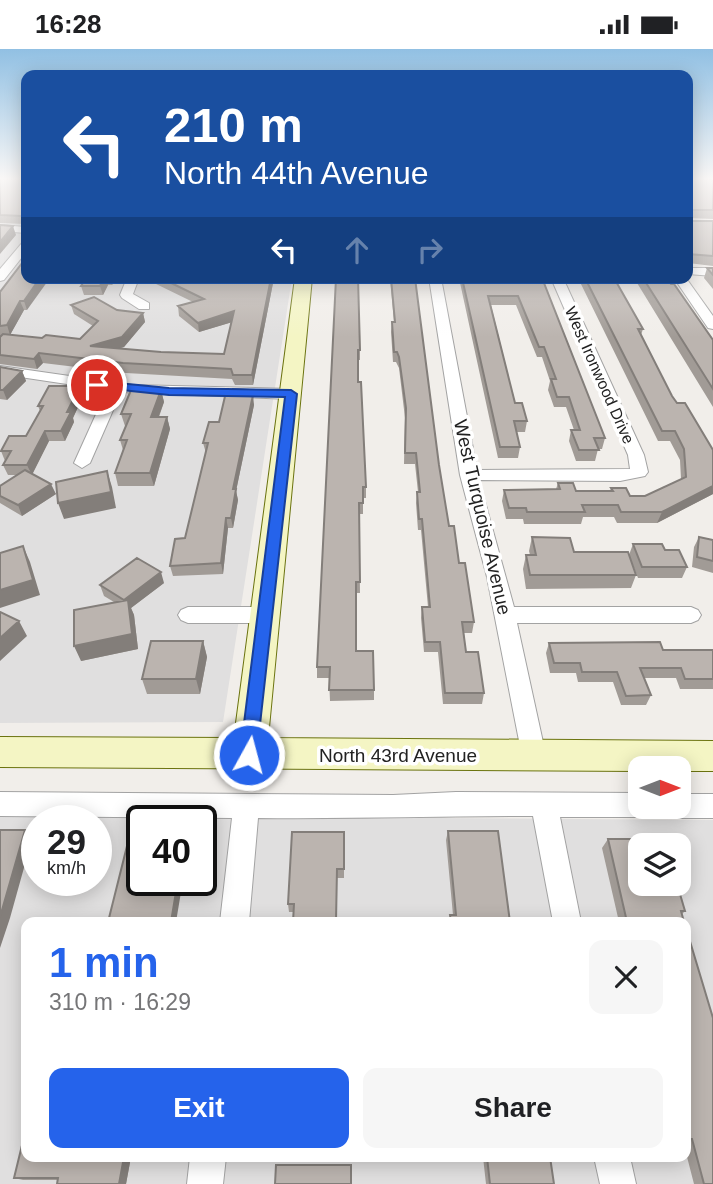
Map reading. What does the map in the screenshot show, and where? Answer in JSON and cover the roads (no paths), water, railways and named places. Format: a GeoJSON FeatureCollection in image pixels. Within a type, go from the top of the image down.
{"type":"FeatureCollection","features":[{"type":"Feature","properties":{"kind":"street"},"geometry":{"type":"LineString","coordinates":[[0,277],[21,251]]}},
{"type":"Feature","properties":{"kind":"street"},"geometry":{"type":"LineString","coordinates":[[693,271],[713,272]]}},
{"type":"Feature","properties":{"kind":"street"},"geometry":{"type":"LineString","coordinates":[[131,284],[126,295],[144,306]]}},
{"type":"Feature","properties":{"kind":"street"},"geometry":{"type":"LineString","coordinates":[[249,755],[303,284]]}},
{"type":"Feature","properties":{"kind":"street","name":"West Turquoise Avenue"},"geometry":{"type":"LineString","coordinates":[[436,284],[469,475],[505,615],[534,756]]}},
{"type":"Feature","properties":{"kind":"street","name":"West Ironwood Drive"},"geometry":{"type":"LineString","coordinates":[[469,475],[620,475],[639,472],[636,455],[560,284]]}},
{"type":"Feature","properties":{"kind":"street"},"geometry":{"type":"LineString","coordinates":[[684,284],[713,325]]}},
{"type":"Feature","properties":{"kind":"street"},"geometry":{"type":"LineString","coordinates":[[0,370],[116,387],[291,394]]}},
{"type":"Feature","properties":{"kind":"street"},"geometry":{"type":"LineString","coordinates":[[82,463],[116,387]]}},
{"type":"Feature","properties":{"kind":"street"},"geometry":{"type":"LineString","coordinates":[[188,615],[266,615]]}},
{"type":"Feature","properties":{"kind":"street"},"geometry":{"type":"LineString","coordinates":[[505,615],[691,615]]}},
{"type":"Feature","properties":{"kind":"street","name":"North 43rd Avenue"},"geometry":{"type":"LineString","coordinates":[[0,752],[713,756]]}},
{"type":"Feature","properties":{"kind":"street"},"geometry":{"type":"LineString","coordinates":[[0,804],[393,807],[456,804],[628,805]]}},
{"type":"Feature","properties":{"kind":"street"},"geometry":{"type":"LineString","coordinates":[[544,804],[566,917]]}},
{"type":"Feature","properties":{"kind":"street"},"geometry":{"type":"LineString","coordinates":[[235,917],[246,806]]}},
{"type":"Feature","properties":{"kind":"street"},"geometry":{"type":"LineString","coordinates":[[691,806],[713,806]]}},
{"type":"Feature","properties":{"kind":"street"},"geometry":{"type":"LineString","coordinates":[[205,1184],[207,1162]]}},
{"type":"Feature","properties":{"kind":"street"},"geometry":{"type":"LineString","coordinates":[[613,1162],[618,1184]]}}]}
